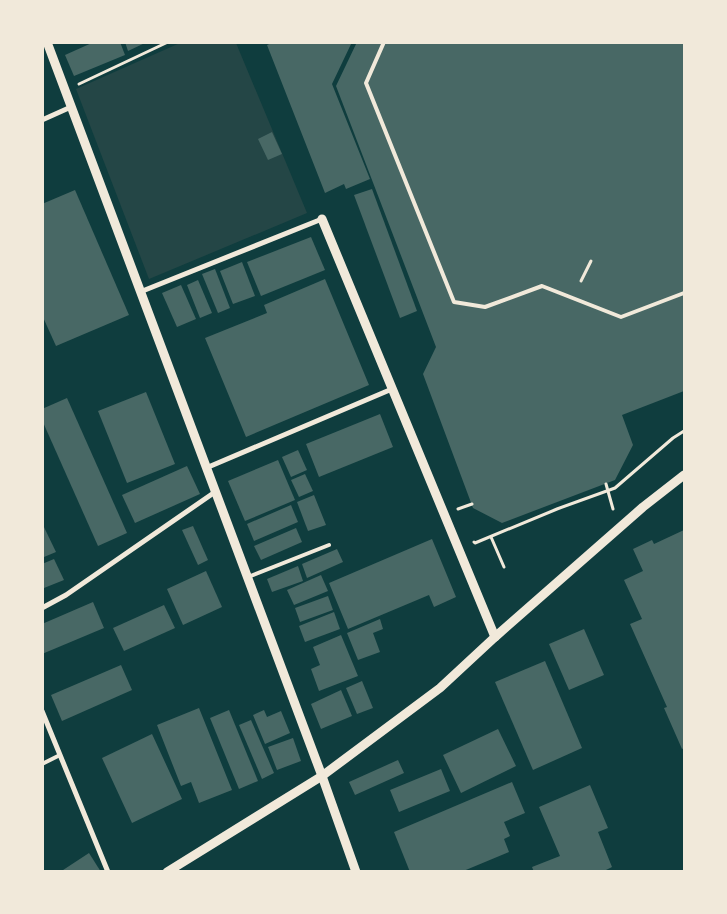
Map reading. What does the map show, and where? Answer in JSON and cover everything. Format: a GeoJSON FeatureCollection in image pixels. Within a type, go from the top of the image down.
{"type":"FeatureCollection","features":[{"type":"Feature","properties":{"kind":"street"},"geometry":{"type":"LineString","coordinates":[[47,42],[322,776],[356,872]]}},
{"type":"Feature","properties":{"kind":"street"},"geometry":{"type":"LineString","coordinates":[[42,120],[71,107]]}},
{"type":"Feature","properties":{"kind":"street"},"geometry":{"type":"LineString","coordinates":[[140,292],[322,219],[495,637]]}},
{"type":"Feature","properties":{"kind":"street"},"geometry":{"type":"LineString","coordinates":[[206,468],[392,389]]}},
{"type":"Feature","properties":{"kind":"street"},"geometry":{"type":"LineString","coordinates":[[167,872],[322,776],[440,688],[643,507],[684,475]]}},
{"type":"Feature","properties":{"kind":"street"},"geometry":{"type":"LineString","coordinates":[[42,608],[66,595],[215,492]]}},
{"type":"Feature","properties":{"kind":"street"},"geometry":{"type":"LineString","coordinates":[[42,711],[108,872]]}},
{"type":"Feature","properties":{"kind":"lane"},"geometry":{"type":"LineString","coordinates":[[384,42],[366,83],[454,302],[485,308],[542,286],[622,317],[684,294]]}},
{"type":"Feature","properties":{"kind":"lane"},"geometry":{"type":"LineString","coordinates":[[247,578],[329,545]]}},
{"type":"Feature","properties":{"kind":"lane"},"geometry":{"type":"LineString","coordinates":[[42,764],[60,755]]}},
{"type":"Feature","properties":{"kind":"path"},"geometry":{"type":"LineString","coordinates":[[65,91],[168,42]]}},
{"type":"Feature","properties":{"kind":"path"},"geometry":{"type":"LineString","coordinates":[[581,281],[592,261]]}},
{"type":"Feature","properties":{"kind":"path"},"geometry":{"type":"LineString","coordinates":[[471,534],[475,543],[615,488],[673,438],[684,431]]}},
{"type":"Feature","properties":{"kind":"path"},"geometry":{"type":"LineString","coordinates":[[606,484],[613,509]]}},
{"type":"Feature","properties":{"kind":"path"},"geometry":{"type":"LineString","coordinates":[[491,536],[504,567]]}},
{"type":"Feature","properties":{"kind":"shaded area"},"geometry":{"type":"Polygon","coordinates":[[[180,43],[236,43],[307,213],[149,279],[76,89],[180,43]]]}},
{"type":"Feature","properties":{"kind":"building"},"geometry":{"type":"Polygon","coordinates":[[[94,42],[120,42],[125,55],[74,76],[65,55],[94,42]]]}},
{"type":"Feature","properties":{"kind":"building"},"geometry":{"type":"Polygon","coordinates":[[[125,42],[147,42],[128,51],[125,42]]]}},
{"type":"Feature","properties":{"kind":"building"},"geometry":{"type":"Polygon","coordinates":[[[274,42],[352,42],[332,84],[370,179],[346,189],[344,184],[325,193],[267,45],[274,42]]]}},
{"type":"Feature","properties":{"kind":"building"},"geometry":{"type":"Polygon","coordinates":[[[357,42],[684,42],[684,391],[622,415],[633,445],[615,480],[502,523],[473,508],[423,374],[436,347],[336,86],[357,42]]]}},
{"type":"Feature","properties":{"kind":"building"},"geometry":{"type":"Polygon","coordinates":[[[272,132],[282,154],[268,160],[258,139],[272,132]]]}},
{"type":"Feature","properties":{"kind":"building"},"geometry":{"type":"Polygon","coordinates":[[[372,189],[417,311],[400,318],[354,195],[372,189]]]}},
{"type":"Feature","properties":{"kind":"building"},"geometry":{"type":"Polygon","coordinates":[[[75,190],[129,315],[56,346],[42,315],[42,204],[75,190]]]}},
{"type":"Feature","properties":{"kind":"building"},"geometry":{"type":"Polygon","coordinates":[[[311,237],[325,270],[261,296],[247,262],[311,237]]]}},
{"type":"Feature","properties":{"kind":"building"},"geometry":{"type":"Polygon","coordinates":[[[242,262],[255,296],[233,304],[220,271],[242,262]]]}},
{"type":"Feature","properties":{"kind":"building"},"geometry":{"type":"Polygon","coordinates":[[[215,269],[230,308],[218,313],[202,274],[215,269]]]}},
{"type":"Feature","properties":{"kind":"building"},"geometry":{"type":"Polygon","coordinates":[[[325,279],[369,385],[246,437],[205,338],[267,313],[264,305],[325,279]]]}},
{"type":"Feature","properties":{"kind":"building"},"geometry":{"type":"Polygon","coordinates":[[[198,280],[212,313],[200,318],[187,285],[198,280]]]}},
{"type":"Feature","properties":{"kind":"building"},"geometry":{"type":"Polygon","coordinates":[[[181,285],[196,319],[177,327],[162,293],[181,285]]]}},
{"type":"Feature","properties":{"kind":"building"},"geometry":{"type":"Polygon","coordinates":[[[146,392],[175,464],[127,483],[98,411],[146,392]]]}},
{"type":"Feature","properties":{"kind":"building"},"geometry":{"type":"Polygon","coordinates":[[[67,398],[127,533],[98,546],[42,420],[42,409],[67,398]]]}},
{"type":"Feature","properties":{"kind":"building"},"geometry":{"type":"Polygon","coordinates":[[[380,414],[393,447],[319,477],[306,444],[380,414]]]}},
{"type":"Feature","properties":{"kind":"building"},"geometry":{"type":"Polygon","coordinates":[[[298,450],[307,470],[291,477],[282,457],[298,450]]]}},
{"type":"Feature","properties":{"kind":"building"},"geometry":{"type":"Polygon","coordinates":[[[278,460],[295,500],[245,521],[228,481],[278,460]]]}},
{"type":"Feature","properties":{"kind":"building"},"geometry":{"type":"Polygon","coordinates":[[[187,466],[200,494],[135,523],[122,495],[187,466]]]}},
{"type":"Feature","properties":{"kind":"building"},"geometry":{"type":"Polygon","coordinates":[[[305,474],[313,491],[299,497],[291,480],[305,474]]]}},
{"type":"Feature","properties":{"kind":"building"},"geometry":{"type":"Polygon","coordinates":[[[314,495],[326,525],[308,531],[297,502],[314,495]]]}},
{"type":"Feature","properties":{"kind":"building"},"geometry":{"type":"Polygon","coordinates":[[[291,505],[298,522],[254,541],[247,524],[291,505]]]}},
{"type":"Feature","properties":{"kind":"building"},"geometry":{"type":"Polygon","coordinates":[[[42,523],[56,552],[44,557],[42,554],[42,523]]]}},
{"type":"Feature","properties":{"kind":"building"},"geometry":{"type":"Polygon","coordinates":[[[193,526],[208,560],[198,565],[182,530],[193,526]]]}},
{"type":"Feature","properties":{"kind":"building"},"geometry":{"type":"Polygon","coordinates":[[[296,528],[302,542],[261,560],[254,546],[296,528]]]}},
{"type":"Feature","properties":{"kind":"building"},"geometry":{"type":"Polygon","coordinates":[[[684,530],[684,748],[682,749],[664,708],[667,707],[630,624],[642,619],[624,580],[643,571],[633,549],[652,540],[654,544],[684,530]]]}},
{"type":"Feature","properties":{"kind":"building"},"geometry":{"type":"Polygon","coordinates":[[[432,539],[456,597],[434,607],[429,595],[348,629],[329,583],[432,539]]]}},
{"type":"Feature","properties":{"kind":"building"},"geometry":{"type":"Polygon","coordinates":[[[337,549],[343,562],[307,578],[302,564],[337,549]]]}},
{"type":"Feature","properties":{"kind":"building"},"geometry":{"type":"Polygon","coordinates":[[[54,559],[64,580],[44,588],[42,584],[42,564],[54,559]]]}},
{"type":"Feature","properties":{"kind":"building"},"geometry":{"type":"Polygon","coordinates":[[[298,566],[303,581],[272,592],[267,579],[298,566]]]}},
{"type":"Feature","properties":{"kind":"building"},"geometry":{"type":"Polygon","coordinates":[[[206,571],[222,607],[183,625],[167,589],[206,571]]]}},
{"type":"Feature","properties":{"kind":"building"},"geometry":{"type":"Polygon","coordinates":[[[321,575],[328,591],[294,605],[287,590],[321,575]]]}},
{"type":"Feature","properties":{"kind":"building"},"geometry":{"type":"Polygon","coordinates":[[[328,596],[333,610],[300,622],[295,608],[328,596]]]}},
{"type":"Feature","properties":{"kind":"building"},"geometry":{"type":"Polygon","coordinates":[[[93,602],[104,628],[42,654],[42,624],[93,602]]]}},
{"type":"Feature","properties":{"kind":"building"},"geometry":{"type":"Polygon","coordinates":[[[164,605],[175,628],[124,651],[113,628],[164,605]]]}},
{"type":"Feature","properties":{"kind":"building"},"geometry":{"type":"Polygon","coordinates":[[[334,612],[340,629],[305,642],[299,626],[334,612]]]}},
{"type":"Feature","properties":{"kind":"building"},"geometry":{"type":"Polygon","coordinates":[[[380,619],[383,629],[373,633],[380,652],[358,660],[347,633],[380,619]]]}},
{"type":"Feature","properties":{"kind":"building"},"geometry":{"type":"Polygon","coordinates":[[[584,629],[604,675],[569,690],[549,644],[584,629]]]}},
{"type":"Feature","properties":{"kind":"building"},"geometry":{"type":"Polygon","coordinates":[[[341,635],[358,676],[319,691],[311,669],[320,665],[313,647],[341,635]]]}},
{"type":"Feature","properties":{"kind":"building"},"geometry":{"type":"Polygon","coordinates":[[[545,661],[582,748],[533,770],[495,682],[545,661]]]}},
{"type":"Feature","properties":{"kind":"building"},"geometry":{"type":"Polygon","coordinates":[[[121,665],[132,690],[62,721],[51,695],[121,665]]]}},
{"type":"Feature","properties":{"kind":"building"},"geometry":{"type":"Polygon","coordinates":[[[362,681],[373,708],[357,714],[346,688],[362,681]]]}},
{"type":"Feature","properties":{"kind":"building"},"geometry":{"type":"Polygon","coordinates":[[[341,690],[352,716],[321,729],[311,704],[341,690]]]}},
{"type":"Feature","properties":{"kind":"building"},"geometry":{"type":"Polygon","coordinates":[[[199,708],[232,790],[199,803],[191,782],[181,786],[157,725],[199,708]]]}},
{"type":"Feature","properties":{"kind":"building"},"geometry":{"type":"Polygon","coordinates":[[[229,710],[258,781],[239,789],[210,718],[229,710]]]}},
{"type":"Feature","properties":{"kind":"building"},"geometry":{"type":"Polygon","coordinates":[[[264,710],[267,717],[281,711],[290,733],[265,744],[253,715],[264,710]]]}},
{"type":"Feature","properties":{"kind":"building"},"geometry":{"type":"Polygon","coordinates":[[[251,720],[274,773],[262,779],[239,725],[251,720]]]}},
{"type":"Feature","properties":{"kind":"building"},"geometry":{"type":"Polygon","coordinates":[[[498,729],[516,766],[461,793],[443,755],[498,729]]]}},
{"type":"Feature","properties":{"kind":"building"},"geometry":{"type":"Polygon","coordinates":[[[152,734],[182,799],[132,823],[102,758],[152,734]]]}},
{"type":"Feature","properties":{"kind":"building"},"geometry":{"type":"Polygon","coordinates":[[[293,738],[301,761],[277,770],[268,747],[293,738]]]}},
{"type":"Feature","properties":{"kind":"building"},"geometry":{"type":"Polygon","coordinates":[[[398,760],[404,773],[355,795],[349,782],[398,760]]]}},
{"type":"Feature","properties":{"kind":"building"},"geometry":{"type":"Polygon","coordinates":[[[441,769],[450,791],[399,812],[390,790],[441,769]]]}},
{"type":"Feature","properties":{"kind":"building"},"geometry":{"type":"Polygon","coordinates":[[[512,782],[525,813],[504,822],[510,836],[504,839],[509,852],[461,872],[410,872],[394,832],[512,782]]]}},
{"type":"Feature","properties":{"kind":"building"},"geometry":{"type":"Polygon","coordinates":[[[590,785],[608,828],[598,832],[612,867],[602,872],[534,872],[532,867],[560,856],[539,807],[590,785]]]}},
{"type":"Feature","properties":{"kind":"building"},"geometry":{"type":"Polygon","coordinates":[[[89,853],[101,872],[60,872],[89,853]]]}}]}
